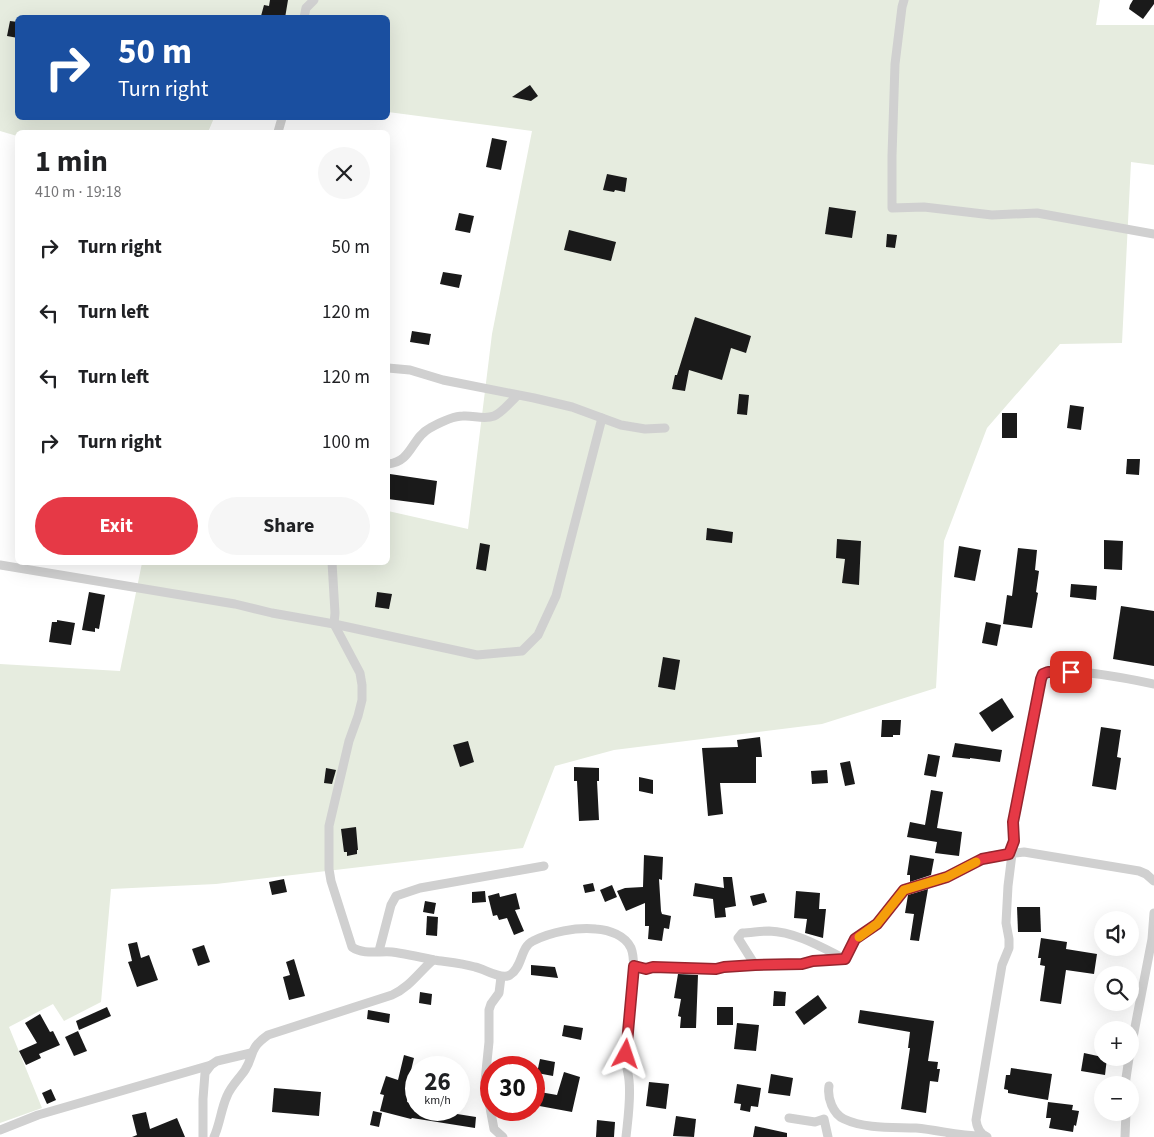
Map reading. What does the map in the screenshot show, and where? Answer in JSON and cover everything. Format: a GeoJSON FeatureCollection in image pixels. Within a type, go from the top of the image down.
{"type":"FeatureCollection","features":[{"type":"Feature","properties":{"kind":"street"},"geometry":{"type":"LineString","coordinates":[[305,15],[306,8],[314,0]]}},
{"type":"Feature","properties":{"kind":"street"},"geometry":{"type":"LineString","coordinates":[[904,0],[895,64],[892,208],[924,207],[992,215],[1037,213],[1154,234]]}},
{"type":"Feature","properties":{"kind":"street"},"geometry":{"type":"LineString","coordinates":[[390,368],[410,370],[443,380],[572,407],[621,425],[645,429],[665,428]]}},
{"type":"Feature","properties":{"kind":"street"},"geometry":{"type":"LineString","coordinates":[[390,463],[399,461],[406,456],[420,435],[429,428],[455,417],[489,418],[496,416],[517,396]]}},
{"type":"Feature","properties":{"kind":"street"},"geometry":{"type":"LineString","coordinates":[[0,565],[235,604],[272,614],[334,624],[477,655],[522,650],[538,635],[556,596],[602,418]]}},
{"type":"Feature","properties":{"kind":"street"},"geometry":{"type":"LineString","coordinates":[[332,565],[336,613],[334,624],[360,673],[362,685],[362,700],[349,741],[329,826],[329,869],[352,947],[362,951],[379,951],[416,956],[472,966],[486,969],[501,977],[510,975],[516,969],[528,944],[567,930],[585,928],[608,931],[626,940],[631,948],[634,966],[626,1054],[629,1081],[626,1137]]}},
{"type":"Feature","properties":{"kind":"street"},"geometry":{"type":"LineString","coordinates":[[986,1136],[977,1127],[976,1120],[1002,965],[1008,948],[1009,939],[1006,923],[1010,854],[1014,841],[1013,822],[1025,755],[1043,674],[1048,672],[1071,672],[1100,674],[1154,684]]}},
{"type":"Feature","properties":{"kind":"street"},"geometry":{"type":"LineString","coordinates":[[1014,841],[1024,852]]}},
{"type":"Feature","properties":{"kind":"street"},"geometry":{"type":"LineString","coordinates":[[845,959],[855,939],[877,924],[904,890],[947,877],[982,859],[1024,852],[1139,871],[1154,881]]}},
{"type":"Feature","properties":{"kind":"street"},"geometry":{"type":"LineString","coordinates":[[379,951],[391,905],[396,896],[420,888],[544,866]]}},
{"type":"Feature","properties":{"kind":"street"},"geometry":{"type":"LineString","coordinates":[[1136,1021],[1152,939],[1154,913]]}},
{"type":"Feature","properties":{"kind":"street"},"geometry":{"type":"LineString","coordinates":[[755,965],[738,938],[742,933],[768,931],[784,933],[807,940],[845,959]]}},
{"type":"Feature","properties":{"kind":"street"},"geometry":{"type":"LineString","coordinates":[[416,956],[420,970]]}},
{"type":"Feature","properties":{"kind":"street"},"geometry":{"type":"LineString","coordinates":[[634,966],[646,969],[653,967],[698,970],[755,965],[802,964],[813,961],[845,959]]}},
{"type":"Feature","properties":{"kind":"street"},"geometry":{"type":"LineString","coordinates":[[214,1137],[226,1097],[232,1086],[246,1069],[251,1053],[258,1042],[268,1035],[392,995],[413,982],[420,970],[433,960]]}},
{"type":"Feature","properties":{"kind":"street"},"geometry":{"type":"LineString","coordinates":[[501,977],[499,993],[489,1010],[489,1042],[485,1081],[494,1128],[503,1137]]}},
{"type":"Feature","properties":{"kind":"street"},"geometry":{"type":"LineString","coordinates":[[203,1137],[205,1073],[217,1061],[251,1053]]}},
{"type":"Feature","properties":{"kind":"street"},"geometry":{"type":"LineString","coordinates":[[0,1130],[38,1115],[211,1066]]}},
{"type":"Feature","properties":{"kind":"street"},"geometry":{"type":"LineString","coordinates":[[829,1086],[828,1093],[835,1112],[843,1119]]}},
{"type":"Feature","properties":{"kind":"street"},"geometry":{"type":"LineString","coordinates":[[789,1118],[815,1122],[843,1119],[870,1125],[917,1128],[968,1137],[986,1136]]}},
{"type":"Feature","properties":{"kind":"street"},"geometry":{"type":"LineString","coordinates":[[824,1120],[828,1137]]}},
{"type":"Feature","properties":{"kind":"street"},"geometry":{"type":"LineString","coordinates":[[1125,1137],[1126,1121]]}},
{"type":"Feature","properties":{"kind":"shaded area"},"geometry":{"type":"Polygon","coordinates":[[[0,0],[1100,0],[1096,25],[1154,25],[1154,165],[1131,162],[1122,343],[1060,344],[987,428],[944,541],[936,688],[822,724],[614,750],[555,766],[523,848],[216,884],[111,889],[101,1002],[64,1021],[53,1004],[9,1027],[42,1108],[0,1123],[0,664],[120,671],[142,565],[390,565],[390,511],[468,529],[492,334],[532,131],[390,112],[390,15],[15,15],[15,120],[213,120],[209,130],[15,130],[15,135],[0,131],[0,0]]]}},
{"type":"Feature","properties":{"kind":"building"},"geometry":{"type":"Polygon","coordinates":[[[270,0],[288,0],[286,15],[261,15],[264,5],[269,6],[270,0]]]}},
{"type":"Feature","properties":{"kind":"building"},"geometry":{"type":"Polygon","coordinates":[[[1133,0],[1154,0],[1154,4],[1143,19],[1129,9],[1133,0]]]}},
{"type":"Feature","properties":{"kind":"building"},"geometry":{"type":"Polygon","coordinates":[[[10,21],[15,22],[15,37],[7,36],[10,21]]]}},
{"type":"Feature","properties":{"kind":"building"},"geometry":{"type":"Polygon","coordinates":[[[530,85],[538,96],[531,101],[512,97],[530,85]]]}},
{"type":"Feature","properties":{"kind":"building"},"geometry":{"type":"Polygon","coordinates":[[[492,138],[507,141],[501,170],[486,167],[492,138]]]}},
{"type":"Feature","properties":{"kind":"building"},"geometry":{"type":"Polygon","coordinates":[[[607,174],[627,178],[625,192],[603,190],[607,174]]]}},
{"type":"Feature","properties":{"kind":"building"},"geometry":{"type":"Polygon","coordinates":[[[829,207],[856,211],[852,238],[825,234],[829,207]]]}},
{"type":"Feature","properties":{"kind":"building"},"geometry":{"type":"Polygon","coordinates":[[[459,213],[474,216],[470,233],[455,230],[459,213]]]}},
{"type":"Feature","properties":{"kind":"building"},"geometry":{"type":"Polygon","coordinates":[[[569,230],[616,242],[611,261],[564,250],[569,230]]]}},
{"type":"Feature","properties":{"kind":"building"},"geometry":{"type":"Polygon","coordinates":[[[887,234],[897,235],[895,248],[886,247],[887,234]]]}},
{"type":"Feature","properties":{"kind":"building"},"geometry":{"type":"Polygon","coordinates":[[[443,272],[462,275],[459,288],[440,284],[443,272]]]}},
{"type":"Feature","properties":{"kind":"building"},"geometry":{"type":"Polygon","coordinates":[[[695,317],[751,336],[746,353],[731,348],[722,380],[689,370],[685,391],[672,389],[675,375],[677,375],[695,317]]]}},
{"type":"Feature","properties":{"kind":"building"},"geometry":{"type":"Polygon","coordinates":[[[412,331],[431,334],[429,345],[410,342],[412,331]]]}},
{"type":"Feature","properties":{"kind":"building"},"geometry":{"type":"Polygon","coordinates":[[[739,394],[749,395],[747,415],[737,414],[739,394]]]}},
{"type":"Feature","properties":{"kind":"building"},"geometry":{"type":"Polygon","coordinates":[[[1070,405],[1084,407],[1081,430],[1067,428],[1070,405]]]}},
{"type":"Feature","properties":{"kind":"building"},"geometry":{"type":"Polygon","coordinates":[[[1002,413],[1017,413],[1017,438],[1002,438],[1002,413]]]}},
{"type":"Feature","properties":{"kind":"building"},"geometry":{"type":"Polygon","coordinates":[[[1127,459],[1140,459],[1139,475],[1126,474],[1127,459]]]}},
{"type":"Feature","properties":{"kind":"building"},"geometry":{"type":"Polygon","coordinates":[[[390,474],[437,481],[434,505],[390,499],[390,474]]]}},
{"type":"Feature","properties":{"kind":"building"},"geometry":{"type":"Polygon","coordinates":[[[707,528],[733,532],[732,543],[706,540],[707,528]]]}},
{"type":"Feature","properties":{"kind":"building"},"geometry":{"type":"Polygon","coordinates":[[[837,539],[861,541],[859,585],[842,583],[845,559],[836,558],[837,539]]]}},
{"type":"Feature","properties":{"kind":"building"},"geometry":{"type":"Polygon","coordinates":[[[1104,540],[1123,541],[1122,570],[1104,569],[1104,540]]]}},
{"type":"Feature","properties":{"kind":"building"},"geometry":{"type":"Polygon","coordinates":[[[480,543],[490,545],[486,571],[476,569],[480,543]]]}},
{"type":"Feature","properties":{"kind":"building"},"geometry":{"type":"Polygon","coordinates":[[[959,546],[981,550],[975,581],[954,577],[959,546]]]}},
{"type":"Feature","properties":{"kind":"building"},"geometry":{"type":"Polygon","coordinates":[[[1018,548],[1037,550],[1035,570],[1039,571],[1036,592],[1038,593],[1032,628],[1003,624],[1007,595],[1012,596],[1018,548]]]}},
{"type":"Feature","properties":{"kind":"building"},"geometry":{"type":"Polygon","coordinates":[[[1071,584],[1097,586],[1096,600],[1070,597],[1071,584]]]}},
{"type":"Feature","properties":{"kind":"building"},"geometry":{"type":"Polygon","coordinates":[[[89,592],[105,595],[99,629],[95,628],[95,632],[82,630],[89,592]]]}},
{"type":"Feature","properties":{"kind":"building"},"geometry":{"type":"Polygon","coordinates":[[[377,592],[392,594],[389,609],[375,607],[377,592]]]}},
{"type":"Feature","properties":{"kind":"building"},"geometry":{"type":"Polygon","coordinates":[[[1121,606],[1154,611],[1154,666],[1113,659],[1121,606]]]}},
{"type":"Feature","properties":{"kind":"building"},"geometry":{"type":"Polygon","coordinates":[[[57,620],[75,623],[71,645],[49,642],[52,622],[57,622],[57,620]]]}},
{"type":"Feature","properties":{"kind":"building"},"geometry":{"type":"Polygon","coordinates":[[[986,622],[1001,625],[997,646],[982,643],[986,622]]]}},
{"type":"Feature","properties":{"kind":"building"},"geometry":{"type":"Polygon","coordinates":[[[663,657],[680,660],[675,690],[658,687],[663,657]]]}},
{"type":"Feature","properties":{"kind":"building"},"geometry":{"type":"Polygon","coordinates":[[[1002,698],[1014,717],[992,732],[979,713],[1002,698]]]}},
{"type":"Feature","properties":{"kind":"building"},"geometry":{"type":"Polygon","coordinates":[[[882,720],[901,720],[900,735],[881,737],[882,720]]]}},
{"type":"Feature","properties":{"kind":"building"},"geometry":{"type":"Polygon","coordinates":[[[1101,727],[1121,730],[1117,757],[1121,758],[1116,790],[1092,786],[1101,727]]]}},
{"type":"Feature","properties":{"kind":"building"},"geometry":{"type":"Polygon","coordinates":[[[760,737],[762,757],[756,757],[756,783],[720,783],[723,814],[708,816],[702,748],[738,747],[737,740],[760,737]]]}},
{"type":"Feature","properties":{"kind":"building"},"geometry":{"type":"Polygon","coordinates":[[[468,741],[474,762],[460,767],[453,745],[468,741]]]}},
{"type":"Feature","properties":{"kind":"building"},"geometry":{"type":"Polygon","coordinates":[[[955,743],[1002,750],[1000,762],[952,757],[955,743]]]}},
{"type":"Feature","properties":{"kind":"building"},"geometry":{"type":"Polygon","coordinates":[[[928,754],[940,756],[936,777],[924,775],[928,754]]]}},
{"type":"Feature","properties":{"kind":"building"},"geometry":{"type":"Polygon","coordinates":[[[850,761],[855,784],[845,786],[840,763],[850,761]]]}},
{"type":"Feature","properties":{"kind":"building"},"geometry":{"type":"Polygon","coordinates":[[[574,767],[599,768],[599,781],[597,781],[599,820],[579,821],[577,781],[574,781],[574,767]]]}},
{"type":"Feature","properties":{"kind":"building"},"geometry":{"type":"Polygon","coordinates":[[[326,768],[336,770],[332,784],[324,783],[326,768]]]}},
{"type":"Feature","properties":{"kind":"building"},"geometry":{"type":"Polygon","coordinates":[[[827,770],[828,783],[812,784],[811,771],[827,770]]]}},
{"type":"Feature","properties":{"kind":"building"},"geometry":{"type":"Polygon","coordinates":[[[639,777],[653,780],[653,794],[639,791],[639,777]]]}},
{"type":"Feature","properties":{"kind":"building"},"geometry":{"type":"Polygon","coordinates":[[[931,790],[943,792],[937,828],[962,832],[959,856],[935,853],[937,842],[907,837],[910,822],[925,825],[931,790]]]}},
{"type":"Feature","properties":{"kind":"building"},"geometry":{"type":"Polygon","coordinates":[[[356,827],[357,854],[347,856],[347,852],[344,852],[341,829],[356,827]]]}},
{"type":"Feature","properties":{"kind":"building"},"geometry":{"type":"Polygon","coordinates":[[[644,855],[663,857],[662,880],[659,879],[661,911],[662,914],[671,916],[669,929],[664,928],[662,941],[648,939],[649,926],[645,926],[645,903],[626,911],[617,891],[625,888],[643,887],[644,855]]]}},
{"type":"Feature","properties":{"kind":"building"},"geometry":{"type":"Polygon","coordinates":[[[910,855],[934,859],[931,875],[910,882],[910,875],[907,875],[910,855]]]}},
{"type":"Feature","properties":{"kind":"building"},"geometry":{"type":"Polygon","coordinates":[[[723,877],[732,877],[736,906],[725,908],[726,917],[715,918],[713,899],[693,896],[695,883],[724,888],[723,877]]]}},
{"type":"Feature","properties":{"kind":"building"},"geometry":{"type":"Polygon","coordinates":[[[284,879],[287,892],[272,895],[269,882],[284,879]]]}},
{"type":"Feature","properties":{"kind":"building"},"geometry":{"type":"Polygon","coordinates":[[[593,883],[595,891],[585,893],[583,885],[593,883]]]}},
{"type":"Feature","properties":{"kind":"building"},"geometry":{"type":"Polygon","coordinates":[[[612,885],[617,897],[605,902],[600,890],[612,885]]]}},
{"type":"Feature","properties":{"kind":"building"},"geometry":{"type":"Polygon","coordinates":[[[928,889],[919,941],[910,940],[914,914],[905,913],[908,895],[928,889]]]}},
{"type":"Feature","properties":{"kind":"building"},"geometry":{"type":"Polygon","coordinates":[[[485,891],[486,902],[472,903],[472,892],[485,891]]]}},
{"type":"Feature","properties":{"kind":"building"},"geometry":{"type":"Polygon","coordinates":[[[796,891],[820,893],[819,909],[826,909],[823,938],[805,933],[807,919],[794,918],[796,891]]]}},
{"type":"Feature","properties":{"kind":"building"},"geometry":{"type":"Polygon","coordinates":[[[499,893],[500,897],[516,893],[520,909],[515,910],[524,931],[514,935],[507,918],[499,920],[497,915],[493,916],[488,896],[499,893]]]}},
{"type":"Feature","properties":{"kind":"building"},"geometry":{"type":"Polygon","coordinates":[[[764,893],[767,902],[753,906],[750,896],[764,893]]]}},
{"type":"Feature","properties":{"kind":"building"},"geometry":{"type":"Polygon","coordinates":[[[425,901],[436,903],[434,914],[423,912],[425,901]]]}},
{"type":"Feature","properties":{"kind":"building"},"geometry":{"type":"Polygon","coordinates":[[[1017,907],[1040,907],[1041,932],[1018,932],[1017,907]]]}},
{"type":"Feature","properties":{"kind":"building"},"geometry":{"type":"Polygon","coordinates":[[[427,916],[438,917],[437,936],[426,935],[427,916]]]}},
{"type":"Feature","properties":{"kind":"building"},"geometry":{"type":"Polygon","coordinates":[[[1041,938],[1067,942],[1066,949],[1094,954],[1094,956],[1097,956],[1094,974],[1066,970],[1061,1004],[1040,1001],[1045,966],[1040,965],[1041,958],[1038,958],[1041,938]]]}},
{"type":"Feature","properties":{"kind":"building"},"geometry":{"type":"Polygon","coordinates":[[[137,942],[141,958],[149,955],[158,980],[137,987],[128,962],[132,961],[128,944],[137,942]]]}},
{"type":"Feature","properties":{"kind":"building"},"geometry":{"type":"Polygon","coordinates":[[[204,945],[210,962],[198,966],[192,949],[204,945]]]}},
{"type":"Feature","properties":{"kind":"building"},"geometry":{"type":"Polygon","coordinates":[[[294,959],[305,996],[289,1000],[283,977],[290,975],[286,962],[294,959]]]}},
{"type":"Feature","properties":{"kind":"building"},"geometry":{"type":"Polygon","coordinates":[[[531,965],[555,967],[558,978],[531,975],[531,965]]]}},
{"type":"Feature","properties":{"kind":"building"},"geometry":{"type":"Polygon","coordinates":[[[678,974],[698,975],[696,1028],[680,1028],[681,1017],[678,1016],[681,999],[674,998],[678,974]]]}},
{"type":"Feature","properties":{"kind":"building"},"geometry":{"type":"Polygon","coordinates":[[[774,991],[786,992],[785,1006],[773,1006],[774,991]]]}},
{"type":"Feature","properties":{"kind":"building"},"geometry":{"type":"Polygon","coordinates":[[[420,992],[432,994],[431,1005],[419,1003],[420,992]]]}},
{"type":"Feature","properties":{"kind":"building"},"geometry":{"type":"Polygon","coordinates":[[[818,995],[827,1008],[804,1025],[795,1012],[818,995]]]}},
{"type":"Feature","properties":{"kind":"building"},"geometry":{"type":"Polygon","coordinates":[[[107,1007],[111,1016],[79,1030],[76,1021],[107,1007]]]}},
{"type":"Feature","properties":{"kind":"building"},"geometry":{"type":"Polygon","coordinates":[[[717,1007],[733,1007],[733,1025],[717,1025],[717,1007]]]}},
{"type":"Feature","properties":{"kind":"building"},"geometry":{"type":"Polygon","coordinates":[[[368,1010],[390,1014],[389,1023],[367,1019],[368,1010]]]}},
{"type":"Feature","properties":{"kind":"building"},"geometry":{"type":"Polygon","coordinates":[[[860,1010],[934,1021],[928,1061],[938,1062],[937,1069],[940,1069],[938,1082],[930,1081],[926,1113],[901,1109],[910,1048],[908,1048],[910,1032],[858,1023],[860,1010]]]}},
{"type":"Feature","properties":{"kind":"building"},"geometry":{"type":"Polygon","coordinates":[[[40,1014],[50,1032],[53,1031],[60,1045],[39,1054],[41,1058],[26,1065],[19,1051],[37,1043],[25,1023],[40,1014]]]}},
{"type":"Feature","properties":{"kind":"building"},"geometry":{"type":"Polygon","coordinates":[[[737,1023],[759,1025],[756,1051],[734,1049],[737,1023]]]}},
{"type":"Feature","properties":{"kind":"building"},"geometry":{"type":"Polygon","coordinates":[[[564,1025],[583,1028],[581,1040],[562,1036],[564,1025]]]}},
{"type":"Feature","properties":{"kind":"building"},"geometry":{"type":"Polygon","coordinates":[[[78,1031],[87,1051],[74,1056],[65,1037],[78,1031]]]}},
{"type":"Feature","properties":{"kind":"building"},"geometry":{"type":"Polygon","coordinates":[[[1084,1053],[1094,1055],[1094,1066],[1106,1066],[1105,1075],[1081,1071],[1084,1053]]]}},
{"type":"Feature","properties":{"kind":"building"},"geometry":{"type":"Polygon","coordinates":[[[404,1055],[407,1056],[405,1056],[405,1117],[380,1111],[384,1095],[380,1094],[386,1076],[398,1080],[404,1055]]]}},
{"type":"Feature","properties":{"kind":"building"},"geometry":{"type":"Polygon","coordinates":[[[545,1060],[555,1062],[553,1076],[545,1074],[545,1060]]]}},
{"type":"Feature","properties":{"kind":"building"},"geometry":{"type":"Polygon","coordinates":[[[1011,1068],[1052,1074],[1048,1100],[1008,1093],[1008,1090],[1004,1089],[1006,1075],[1010,1075],[1011,1068]]]}},
{"type":"Feature","properties":{"kind":"building"},"geometry":{"type":"Polygon","coordinates":[[[564,1072],[580,1077],[572,1112],[545,1107],[545,1093],[557,1095],[564,1072]]]}},
{"type":"Feature","properties":{"kind":"building"},"geometry":{"type":"Polygon","coordinates":[[[771,1074],[793,1078],[790,1096],[768,1093],[771,1074]]]}},
{"type":"Feature","properties":{"kind":"building"},"geometry":{"type":"Polygon","coordinates":[[[649,1082],[669,1084],[666,1109],[646,1106],[649,1082]]]}},
{"type":"Feature","properties":{"kind":"building"},"geometry":{"type":"Polygon","coordinates":[[[737,1084],[761,1088],[758,1107],[751,1106],[750,1112],[740,1110],[741,1104],[734,1103],[737,1084]]]}},
{"type":"Feature","properties":{"kind":"building"},"geometry":{"type":"Polygon","coordinates":[[[274,1088],[321,1092],[319,1116],[272,1112],[274,1088]]]}},
{"type":"Feature","properties":{"kind":"building"},"geometry":{"type":"Polygon","coordinates":[[[51,1089],[56,1100],[47,1104],[42,1093],[51,1089]]]}},
{"type":"Feature","properties":{"kind":"building"},"geometry":{"type":"Polygon","coordinates":[[[1048,1102],[1073,1105],[1072,1110],[1079,1111],[1073,1132],[1049,1128],[1051,1118],[1046,1118],[1048,1102]]]}},
{"type":"Feature","properties":{"kind":"building"},"geometry":{"type":"Polygon","coordinates":[[[373,1111],[382,1113],[379,1127],[370,1125],[373,1111]]]}},
{"type":"Feature","properties":{"kind":"building"},"geometry":{"type":"Polygon","coordinates":[[[146,1112],[150,1129],[177,1118],[185,1137],[132,1137],[137,1135],[132,1115],[146,1112]]]}},
{"type":"Feature","properties":{"kind":"building"},"geometry":{"type":"Polygon","coordinates":[[[470,1116],[476,1117],[475,1128],[431,1121],[470,1121],[470,1116]]]}},
{"type":"Feature","properties":{"kind":"building"},"geometry":{"type":"Polygon","coordinates":[[[676,1116],[696,1119],[694,1137],[673,1136],[676,1116]]]}},
{"type":"Feature","properties":{"kind":"building"},"geometry":{"type":"Polygon","coordinates":[[[597,1120],[615,1122],[614,1137],[596,1137],[597,1120]]]}},
{"type":"Feature","properties":{"kind":"building"},"geometry":{"type":"Polygon","coordinates":[[[755,1126],[787,1133],[787,1137],[753,1137],[755,1126]]]}},
{"type":"Feature","properties":{"kind":"slow traffic"},"geometry":{"type":"LineString","coordinates":[[859,937],[877,924],[892,902],[904,890],[912,886],[934,882],[947,877],[976,862]]}},
{"type":"Feature","properties":{"kind":"route"},"geometry":{"type":"LineString","coordinates":[[626,1054],[634,966],[646,969],[653,967],[698,970],[755,965],[802,964],[813,961],[845,959],[855,939],[877,924],[892,902],[904,890],[912,886],[934,882],[947,877],[990,856],[1009,854],[1014,841],[1013,822],[1041,679],[1043,674],[1048,672],[1071,672]]}}]}
